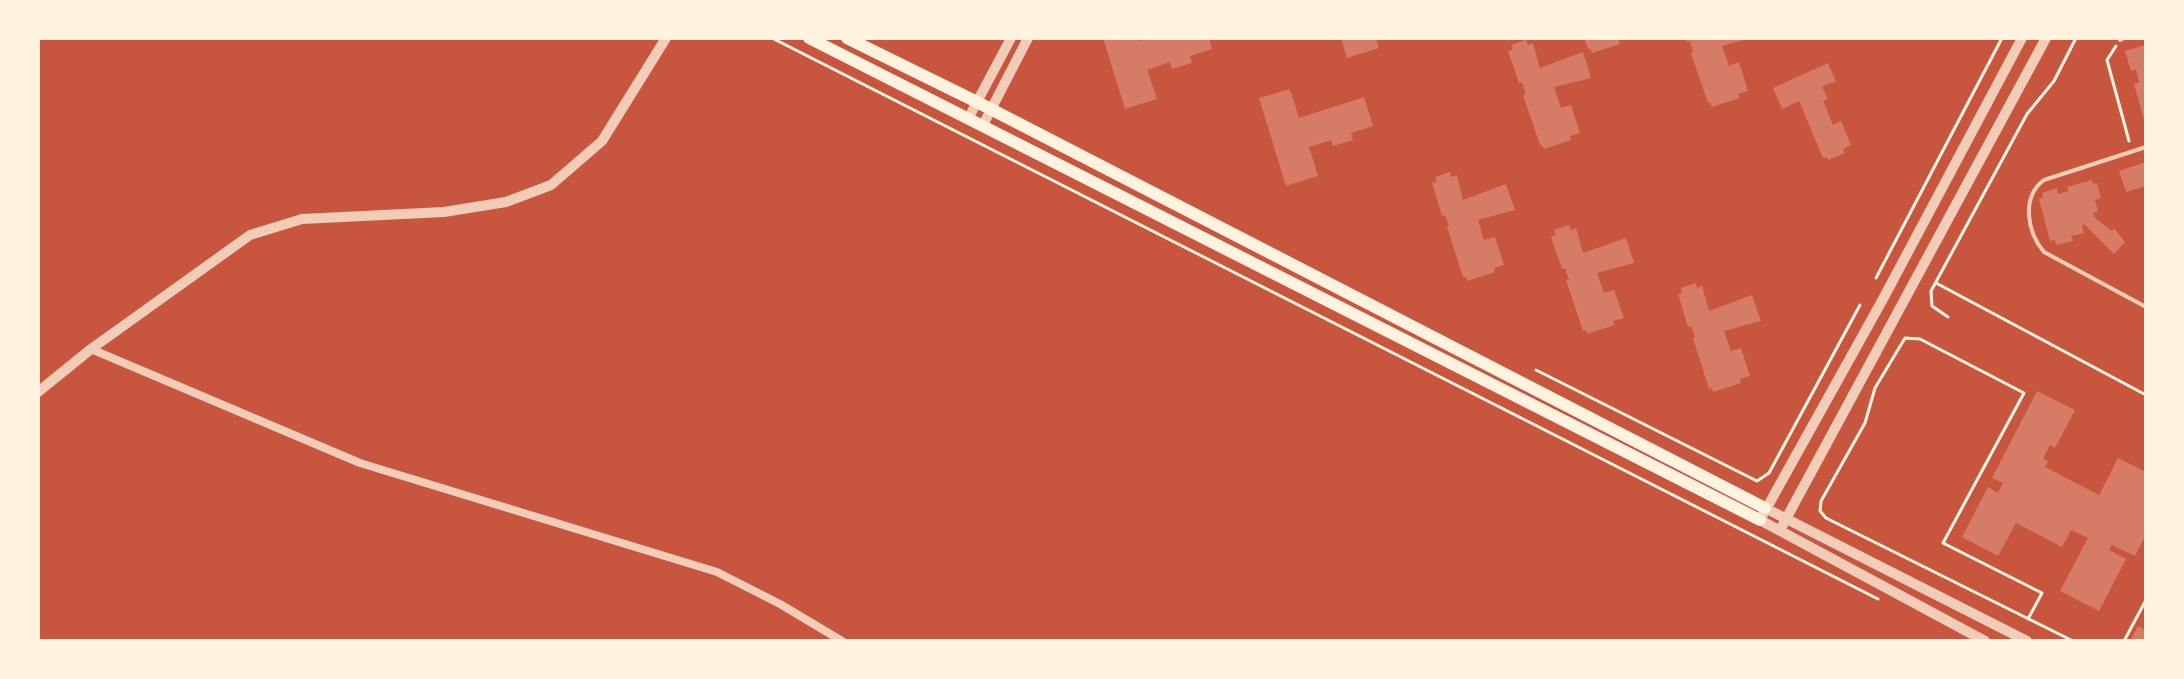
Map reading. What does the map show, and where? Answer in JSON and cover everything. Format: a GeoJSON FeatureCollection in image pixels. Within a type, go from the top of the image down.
{"type":"FeatureCollection","features":[{"type":"Feature","properties":{"kind":"main road"},"geometry":{"type":"LineString","coordinates":[[809,38],[1762,514]]}},
{"type":"Feature","properties":{"kind":"main road"},"geometry":{"type":"LineString","coordinates":[[847,38],[991,109],[1762,514]]}},
{"type":"Feature","properties":{"kind":"street"},"geometry":{"type":"LineString","coordinates":[[38,392],[91,349],[250,235],[302,219],[444,212],[506,202],[551,185],[602,141],[666,38]]}},
{"type":"Feature","properties":{"kind":"street"},"geometry":{"type":"LineString","coordinates":[[969,117],[1011,38]]}},
{"type":"Feature","properties":{"kind":"street"},"geometry":{"type":"LineString","coordinates":[[983,125],[1028,38]]}},
{"type":"Feature","properties":{"kind":"street"},"geometry":{"type":"LineString","coordinates":[[1762,514],[1883,299],[2022,38]]}},
{"type":"Feature","properties":{"kind":"street"},"geometry":{"type":"LineString","coordinates":[[1780,530],[2046,38]]}},
{"type":"Feature","properties":{"kind":"street"},"geometry":{"type":"LineString","coordinates":[[91,349],[360,463],[717,572],[780,604],[842,641]]}},
{"type":"Feature","properties":{"kind":"street"},"geometry":{"type":"LineString","coordinates":[[1762,514],[1786,519],[2027,641]]}},
{"type":"Feature","properties":{"kind":"street"},"geometry":{"type":"LineString","coordinates":[[1762,514],[1780,530],[1985,641]]}},
{"type":"Feature","properties":{"kind":"lane"},"geometry":{"type":"LineString","coordinates":[[2146,147],[2044,180],[2034,187],[2029,203],[2035,241],[2044,252],[2146,307]]}},
{"type":"Feature","properties":{"kind":"path"},"geometry":{"type":"LineString","coordinates":[[772,38],[1889,605]]}},
{"type":"Feature","properties":{"kind":"path"},"geometry":{"type":"LineString","coordinates":[[1876,278],[2002,38]]}},
{"type":"Feature","properties":{"kind":"path"},"geometry":{"type":"LineString","coordinates":[[1948,317],[1932,306],[1931,291],[2027,114],[2054,81],[2076,38]]}},
{"type":"Feature","properties":{"kind":"path"},"geometry":{"type":"LineString","coordinates":[[2122,39],[2107,60],[2132,151]]}},
{"type":"Feature","properties":{"kind":"path"},"geometry":{"type":"LineString","coordinates":[[1936,283],[2146,395]]}},
{"type":"Feature","properties":{"kind":"path"},"geometry":{"type":"LineString","coordinates":[[1536,370],[1757,481],[1769,473],[1860,305]]}},
{"type":"Feature","properties":{"kind":"path"},"geometry":{"type":"LineString","coordinates":[[2028,619],[2042,593],[1943,543],[2024,393],[1920,339],[1905,338],[1875,388],[1865,423],[1821,501],[1820,511],[1826,518],[2028,619],[2073,641]]}},
{"type":"Feature","properties":{"kind":"path"},"geometry":{"type":"LineString","coordinates":[[2124,641],[2146,600]]}},
{"type":"Feature","properties":{"kind":"building"},"geometry":{"type":"Polygon","coordinates":[[[1103,38],[1137,38],[1138,41],[1146,38],[1209,38],[1212,49],[1190,56],[1192,63],[1172,69],[1170,62],[1147,70],[1157,99],[1125,109],[1103,38]]]}},
{"type":"Feature","properties":{"kind":"building"},"geometry":{"type":"Polygon","coordinates":[[[1341,38],[1376,38],[1379,48],[1347,58],[1341,38]]]}},
{"type":"Feature","properties":{"kind":"building"},"geometry":{"type":"Polygon","coordinates":[[[1584,38],[1618,38],[1620,44],[1592,53],[1584,38]]]}},
{"type":"Feature","properties":{"kind":"building"},"geometry":{"type":"Polygon","coordinates":[[[1685,38],[1750,38],[1722,46],[1729,66],[1739,62],[1748,91],[1738,94],[1740,98],[1712,107],[1691,53],[1690,41],[1687,42],[1685,38]]]}},
{"type":"Feature","properties":{"kind":"building"},"geometry":{"type":"Polygon","coordinates":[[[1526,40],[1528,45],[1533,43],[1540,68],[1583,52],[1591,78],[1554,87],[1561,108],[1571,105],[1580,133],[1570,136],[1571,140],[1544,149],[1508,51],[1513,50],[1511,45],[1526,40]]]}},
{"type":"Feature","properties":{"kind":"building"},"geometry":{"type":"Polygon","coordinates":[[[2146,45],[2145,123],[2134,84],[2139,82],[2136,69],[2131,71],[2125,51],[2146,45]]]}},
{"type":"Feature","properties":{"kind":"building"},"geometry":{"type":"Polygon","coordinates":[[[1828,63],[1836,81],[1822,87],[1828,99],[1823,101],[1833,125],[1841,121],[1851,145],[1843,149],[1845,153],[1828,160],[1827,157],[1823,158],[1799,101],[1782,109],[1773,88],[1828,63]]]}},
{"type":"Feature","properties":{"kind":"building"},"geometry":{"type":"Polygon","coordinates":[[[1290,89],[1299,118],[1364,97],[1373,126],[1351,133],[1353,140],[1333,146],[1331,140],[1309,147],[1318,176],[1286,186],[1259,98],[1290,89]]]}},
{"type":"Feature","properties":{"kind":"building"},"geometry":{"type":"Polygon","coordinates":[[[2146,162],[2146,186],[2126,192],[2119,171],[2146,162]]]}},
{"type":"Feature","properties":{"kind":"building"},"geometry":{"type":"Polygon","coordinates":[[[1450,172],[1451,177],[1457,175],[1463,200],[1506,184],[1515,210],[1478,220],[1484,240],[1495,237],[1504,265],[1494,268],[1495,272],[1467,281],[1463,277],[1449,226],[1445,215],[1442,216],[1432,183],[1437,182],[1435,177],[1450,172]]]}},
{"type":"Feature","properties":{"kind":"building"},"geometry":{"type":"Polygon","coordinates":[[[2092,180],[2093,184],[2097,183],[2101,198],[2095,200],[2098,211],[2093,213],[2095,218],[2112,231],[2114,228],[2125,242],[2114,254],[2084,224],[2084,233],[2071,236],[2073,241],[2056,245],[2055,240],[2050,241],[2039,199],[2043,197],[2042,193],[2057,188],[2058,194],[2069,191],[2067,187],[2092,180]]]}},
{"type":"Feature","properties":{"kind":"building"},"geometry":{"type":"Polygon","coordinates":[[[1569,225],[1571,230],[1576,228],[1583,253],[1626,238],[1634,263],[1597,273],[1604,293],[1614,290],[1624,318],[1613,321],[1615,325],[1587,334],[1586,330],[1583,331],[1565,268],[1562,269],[1551,237],[1556,235],[1554,230],[1569,225]]]}},
{"type":"Feature","properties":{"kind":"building"},"geometry":{"type":"Polygon","coordinates":[[[1696,283],[1697,288],[1702,286],[1709,311],[1752,295],[1761,321],[1724,331],[1731,351],[1741,348],[1750,376],[1740,379],[1741,383],[1713,392],[1712,388],[1709,389],[1695,337],[1691,326],[1688,327],[1678,294],[1682,293],[1681,288],[1696,283]]]}},
{"type":"Feature","properties":{"kind":"building"},"geometry":{"type":"Polygon","coordinates":[[[2037,391],[2075,410],[2055,448],[2050,445],[2043,458],[2048,461],[2045,467],[2099,495],[2118,458],[2146,472],[2146,534],[2135,556],[2112,545],[2109,550],[2126,559],[2099,611],[2060,591],[2088,538],[2071,530],[2062,547],[2016,523],[1998,556],[1962,537],[1988,487],[1998,493],[2003,483],[1992,478],[2037,391]]]}},
{"type":"Feature","properties":{"kind":"building"},"geometry":{"type":"Polygon","coordinates":[[[2138,626],[2146,630],[2146,641],[2130,641],[2138,626]]]}}]}
